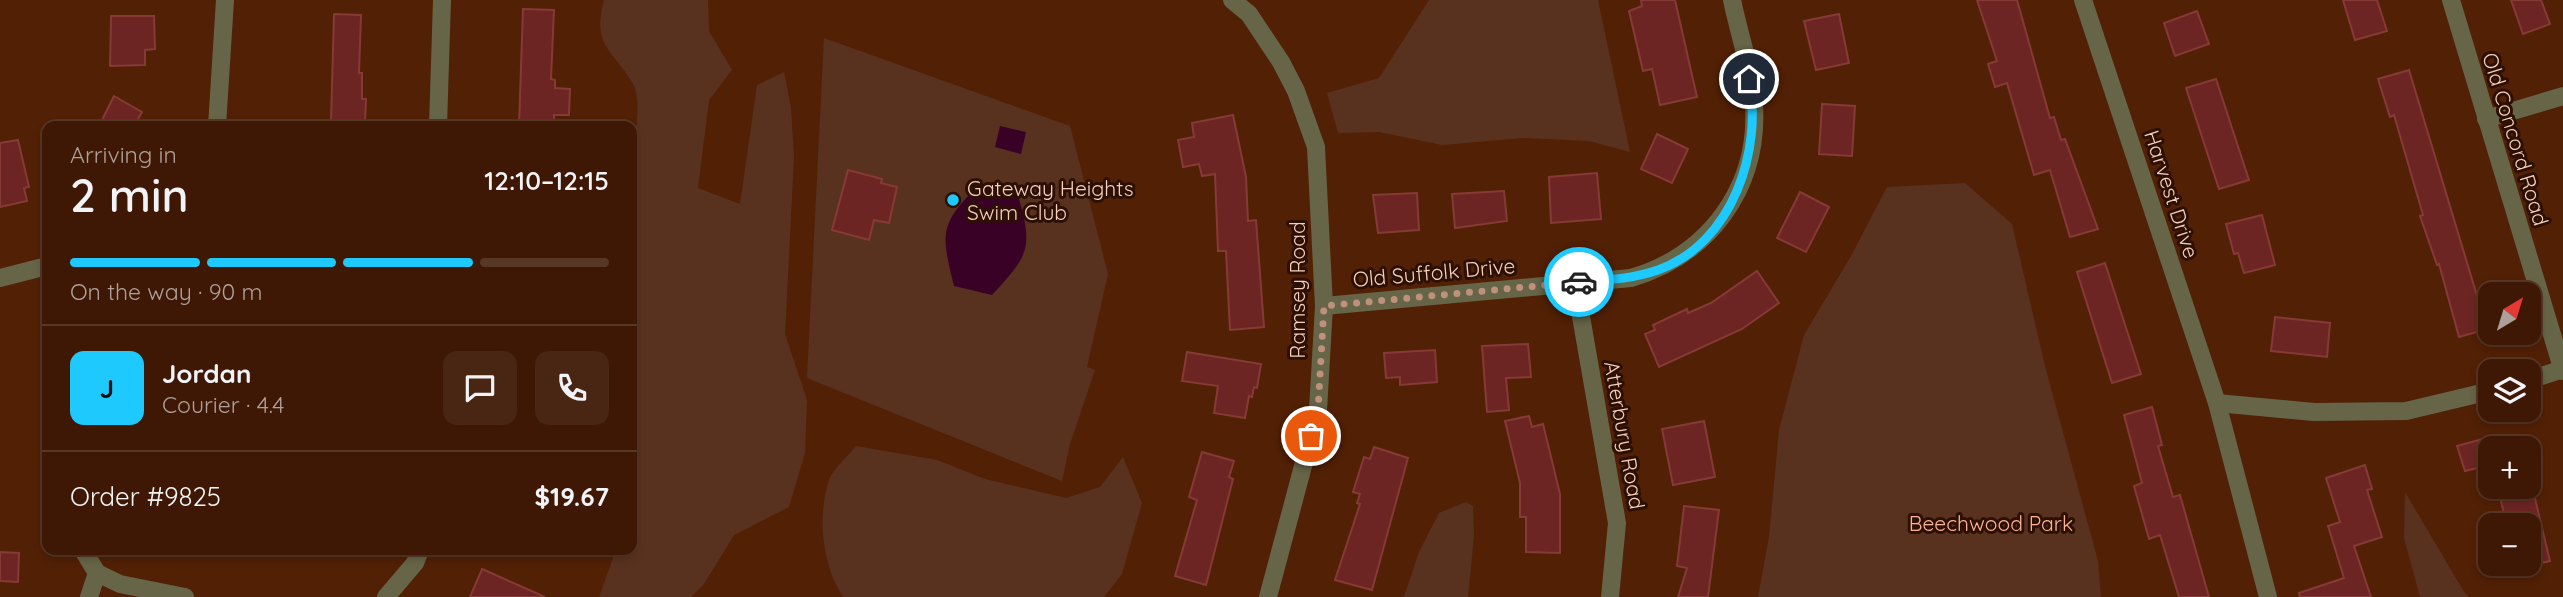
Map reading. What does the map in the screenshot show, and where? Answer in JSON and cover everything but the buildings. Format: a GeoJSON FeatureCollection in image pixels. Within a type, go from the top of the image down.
{"type":"FeatureCollection","features":[{"type":"Feature","properties":{"kind":"street"},"geometry":{"type":"LineString","coordinates":[[217,121],[225,0]]}},
{"type":"Feature","properties":{"kind":"street"},"geometry":{"type":"LineString","coordinates":[[438,121],[442,0]]}},
{"type":"Feature","properties":{"kind":"street","name":"Ramsey Road"},"geometry":{"type":"LineString","coordinates":[[1232,0],[1249,14],[1281,62],[1296,91],[1316,147],[1324,306],[1318,410],[1268,597]]}},
{"type":"Feature","properties":{"kind":"street","name":"Old Suffolk Drive"},"geometry":{"type":"LineString","coordinates":[[1324,306],[1631,278],[1661,269],[1690,251],[1721,219],[1741,183],[1751,148],[1754,105],[1732,0]]}},
{"type":"Feature","properties":{"kind":"street","name":"Harvest Drive"},"geometry":{"type":"LineString","coordinates":[[2083,0],[2217,403],[2268,597]]}},
{"type":"Feature","properties":{"kind":"street","name":"Old Concord Road"},"geometry":{"type":"LineString","coordinates":[[2451,0],[2563,370]]}},
{"type":"Feature","properties":{"kind":"street"},"geometry":{"type":"LineString","coordinates":[[2486,119],[2563,96]]}},
{"type":"Feature","properties":{"kind":"street"},"geometry":{"type":"LineString","coordinates":[[0,278],[42,267]]}},
{"type":"Feature","properties":{"kind":"street","name":"Atterbury Road"},"geometry":{"type":"LineString","coordinates":[[1575,282],[1617,523],[1610,597]]}},
{"type":"Feature","properties":{"kind":"street"},"geometry":{"type":"LineString","coordinates":[[2541,376],[2563,370]]}},
{"type":"Feature","properties":{"kind":"street"},"geometry":{"type":"LineString","coordinates":[[2217,403],[2314,412],[2406,411],[2478,394]]}},
{"type":"Feature","properties":{"kind":"street"},"geometry":{"type":"LineString","coordinates":[[86,555],[97,573],[129,586],[185,597]]}},
{"type":"Feature","properties":{"kind":"street"},"geometry":{"type":"LineString","coordinates":[[386,597],[415,563],[418,555]]}},
{"type":"Feature","properties":{"kind":"street"},"geometry":{"type":"LineString","coordinates":[[89,597],[97,573]]}},
{"type":"Feature","properties":{"kind":"green space"},"geometry":{"type":"Polygon","coordinates":[[[604,0],[708,0],[709,31],[732,70],[709,100],[698,188],[740,204],[757,85],[784,72],[791,108],[794,157],[785,334],[807,400],[805,453],[789,507],[734,535],[704,584],[691,597],[599,597],[614,555],[637,555],[637,97],[632,82],[602,37],[601,15],[604,0]]]}},
{"type":"Feature","properties":{"kind":"green space"},"geometry":{"type":"Polygon","coordinates":[[[1429,0],[1598,0],[1630,152],[1589,141],[1523,138],[1442,145],[1379,132],[1338,133],[1327,93],[1379,78],[1429,0]]]}},
{"type":"Feature","properties":{"kind":"green space","name":"Gateway Heights Swim Club"},"geometry":{"type":"Polygon","coordinates":[[[824,38],[1070,126],[1108,274],[1087,367],[1095,370],[1070,444],[1062,481],[807,378],[824,38]]]}},
{"type":"Feature","properties":{"kind":"green space","name":"Beechwood Park"},"geometry":{"type":"Polygon","coordinates":[[[1965,183],[2012,224],[2045,366],[2098,561],[2101,597],[1758,597],[1769,537],[1779,430],[1804,335],[1851,256],[1887,187],[1965,183]]]}},
{"type":"Feature","properties":{"kind":"green space"},"geometry":{"type":"Polygon","coordinates":[[[856,446],[937,460],[985,479],[1066,498],[1100,487],[1123,457],[1142,503],[1122,574],[1104,597],[843,597],[826,555],[823,510],[831,476],[856,446]]]}},
{"type":"Feature","properties":{"kind":"green space"},"geometry":{"type":"Polygon","coordinates":[[[2405,492],[2469,597],[2420,597],[2404,538],[2405,492]]]}},
{"type":"Feature","properties":{"kind":"green space"},"geometry":{"type":"Polygon","coordinates":[[[1466,502],[1473,506],[1474,536],[1468,597],[1404,597],[1419,552],[1439,513],[1466,502]]]}},
{"type":"Feature","properties":{"kind":"shaded area"},"geometry":{"type":"Polygon","coordinates":[[[1000,126],[1026,132],[1021,154],[995,147],[1000,126]]]}},
{"type":"Feature","properties":{"kind":"shaded area"},"geometry":{"type":"Polygon","coordinates":[[[980,183],[1017,192],[1025,225],[1025,248],[1021,258],[992,295],[954,286],[947,252],[947,229],[951,219],[980,183]]]}},
{"type":"Feature","properties":{"kind":"way so far"},"geometry":{"type":"LineString","coordinates":[[1311,436],[1318,410],[1324,306],[1579,282]]}},
{"type":"Feature","properties":{"kind":"place","name":"Gateway Heights Swim Club"},"geometry":{"type":"Point","coordinates":[953,200]}},
{"type":"Feature","properties":{"kind":"route"},"geometry":{"type":"LineString","coordinates":[[1579,282],[1631,278],[1661,269],[1690,251],[1721,219],[1741,183],[1751,148],[1754,105],[1749,79]]}}]}
